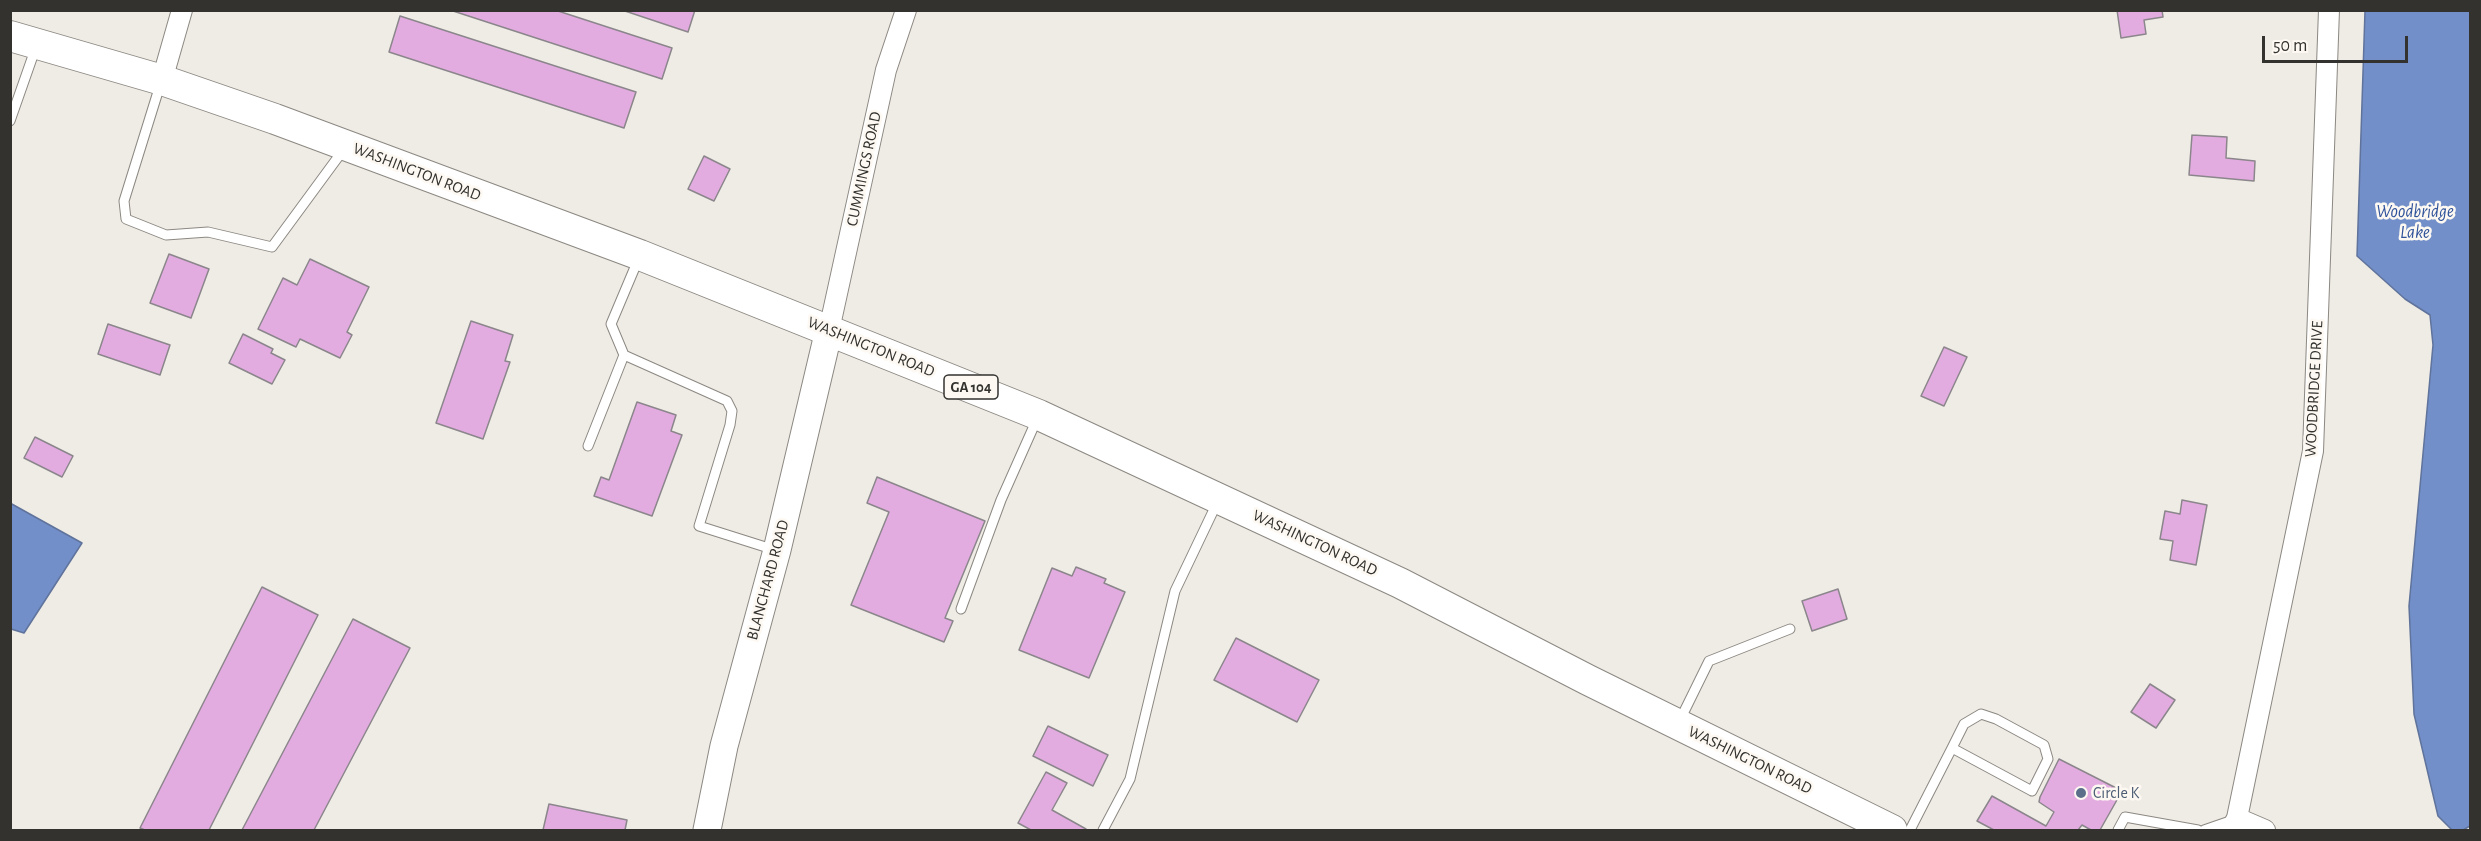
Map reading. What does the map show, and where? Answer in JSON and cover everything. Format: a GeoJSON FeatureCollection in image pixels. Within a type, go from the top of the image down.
{"type":"FeatureCollection","features":[{"type":"Feature","properties":{"kind":"main road","name":"WASHINGTON ROAD"},"geometry":{"type":"LineString","coordinates":[[24,40],[162,80],[346,146],[640,255],[1039,415],[1400,583],[1892,831]]}},
{"type":"Feature","properties":{"kind":"street"},"geometry":{"type":"LineString","coordinates":[[162,80],[182,10]]}},
{"type":"Feature","properties":{"kind":"street","name":"CUMMINGS ROAD"},"geometry":{"type":"LineString","coordinates":[[829,330],[886,70],[906,10]]}},
{"type":"Feature","properties":{"kind":"street","name":"WOODBRIDGE DRIVE"},"geometry":{"type":"LineString","coordinates":[[2234,826],[2313,451],[2329,10]]}},
{"type":"Feature","properties":{"kind":"street","name":"BLANCHARD ROAD"},"geometry":{"type":"LineString","coordinates":[[707,831],[724,746],[777,550],[829,330]]}},
{"type":"Feature","properties":{"kind":"street"},"geometry":{"type":"LineString","coordinates":[[2234,826],[2265,831]]}},
{"type":"Feature","properties":{"kind":"lane"},"geometry":{"type":"LineString","coordinates":[[10,121],[21,92],[24,40]]}},
{"type":"Feature","properties":{"kind":"lane"},"geometry":{"type":"LineString","coordinates":[[162,80],[124,201],[126,219],[166,235],[208,231],[272,247],[346,146]]}},
{"type":"Feature","properties":{"kind":"lane"},"geometry":{"type":"LineString","coordinates":[[10,89],[21,92]]}},
{"type":"Feature","properties":{"kind":"lane"},"geometry":{"type":"LineString","coordinates":[[640,255],[611,324],[624,355],[727,401],[732,411],[730,426],[699,526],[777,550]]}},
{"type":"Feature","properties":{"kind":"lane"},"geometry":{"type":"LineString","coordinates":[[588,446],[624,355]]}},
{"type":"Feature","properties":{"kind":"lane"},"geometry":{"type":"LineString","coordinates":[[961,609],[1001,500],[1039,415]]}},
{"type":"Feature","properties":{"kind":"lane"},"geometry":{"type":"LineString","coordinates":[[1103,831],[1130,779],[1174,591],[1219,498]]}},
{"type":"Feature","properties":{"kind":"lane"},"geometry":{"type":"LineString","coordinates":[[1678,724],[1709,661],[1790,629]]}},
{"type":"Feature","properties":{"kind":"lane"},"geometry":{"type":"LineString","coordinates":[[1910,831],[1964,724],[1981,714],[1996,719],[2044,745],[2048,759],[2032,791],[1952,748]]}},
{"type":"Feature","properties":{"kind":"lane"},"geometry":{"type":"LineString","coordinates":[[2118,831],[2125,817],[2198,831]]}},
{"type":"Feature","properties":{"kind":"lane"},"geometry":{"type":"LineString","coordinates":[[2204,831],[2234,826]]}},
{"type":"Feature","properties":{"kind":"water","name":"Woodbridge Lake"},"geometry":{"type":"Polygon","coordinates":[[[2365,11],[2470,11],[2470,826],[2463,830],[2452,830],[2438,816],[2414,714],[2409,606],[2433,345],[2430,315],[2405,299],[2357,256],[2365,11]]]}},
{"type":"Feature","properties":{"kind":"water"},"geometry":{"type":"Polygon","coordinates":[[[10,503],[82,543],[24,633],[11,629],[10,503]]]}},
{"type":"Feature","properties":{"kind":"building"},"geometry":{"type":"Polygon","coordinates":[[[450,10],[555,10],[672,48],[662,79],[450,10]]]}},
{"type":"Feature","properties":{"kind":"building"},"geometry":{"type":"Polygon","coordinates":[[[622,10],[695,10],[688,32],[622,10]]]}},
{"type":"Feature","properties":{"kind":"building"},"geometry":{"type":"Polygon","coordinates":[[[2117,10],[2162,10],[2163,17],[2144,20],[2146,34],[2121,38],[2117,10]]]}},
{"type":"Feature","properties":{"kind":"building"},"geometry":{"type":"Polygon","coordinates":[[[400,16],[636,92],[624,128],[389,52],[400,16]]]}},
{"type":"Feature","properties":{"kind":"building"},"geometry":{"type":"Polygon","coordinates":[[[2192,135],[2227,137],[2226,158],[2255,161],[2254,181],[2189,175],[2192,135]]]}},
{"type":"Feature","properties":{"kind":"building"},"geometry":{"type":"Polygon","coordinates":[[[704,156],[730,169],[714,201],[688,189],[704,156]]]}},
{"type":"Feature","properties":{"kind":"building"},"geometry":{"type":"Polygon","coordinates":[[[169,254],[209,269],[191,318],[150,303],[169,254]]]}},
{"type":"Feature","properties":{"kind":"building"},"geometry":{"type":"Polygon","coordinates":[[[310,259],[369,287],[347,332],[352,335],[340,358],[300,339],[296,347],[258,329],[283,278],[297,285],[310,259]]]}},
{"type":"Feature","properties":{"kind":"building"},"geometry":{"type":"Polygon","coordinates":[[[471,321],[513,335],[505,361],[510,362],[483,439],[436,423],[471,321]]]}},
{"type":"Feature","properties":{"kind":"building"},"geometry":{"type":"Polygon","coordinates":[[[108,324],[170,345],[160,375],[98,354],[108,324]]]}},
{"type":"Feature","properties":{"kind":"building"},"geometry":{"type":"Polygon","coordinates":[[[243,334],[273,349],[271,353],[285,360],[272,384],[229,363],[243,334]]]}},
{"type":"Feature","properties":{"kind":"building"},"geometry":{"type":"Polygon","coordinates":[[[1944,347],[1967,357],[1944,406],[1921,396],[1944,347]]]}},
{"type":"Feature","properties":{"kind":"building"},"geometry":{"type":"Polygon","coordinates":[[[637,402],[676,415],[671,431],[682,435],[652,516],[594,496],[601,477],[609,480],[637,402]]]}},
{"type":"Feature","properties":{"kind":"building"},"geometry":{"type":"Polygon","coordinates":[[[35,437],[73,456],[62,477],[24,458],[35,437]]]}},
{"type":"Feature","properties":{"kind":"building"},"geometry":{"type":"Polygon","coordinates":[[[877,477],[985,521],[945,618],[953,621],[944,642],[851,605],[889,512],[867,503],[877,477]]]}},
{"type":"Feature","properties":{"kind":"building"},"geometry":{"type":"Polygon","coordinates":[[[2182,500],[2207,505],[2196,565],[2170,560],[2173,541],[2160,539],[2165,511],[2180,514],[2182,500]]]}},
{"type":"Feature","properties":{"kind":"building"},"geometry":{"type":"Polygon","coordinates":[[[1076,567],[1106,579],[1104,583],[1125,592],[1089,678],[1019,650],[1052,568],[1072,576],[1076,567]]]}},
{"type":"Feature","properties":{"kind":"building"},"geometry":{"type":"Polygon","coordinates":[[[262,587],[318,615],[209,830],[145,830],[140,828],[262,587]]]}},
{"type":"Feature","properties":{"kind":"building"},"geometry":{"type":"Polygon","coordinates":[[[1838,589],[1847,619],[1812,631],[1802,601],[1838,589]]]}},
{"type":"Feature","properties":{"kind":"building"},"geometry":{"type":"Polygon","coordinates":[[[353,619],[410,648],[314,830],[242,830],[353,619]]]}},
{"type":"Feature","properties":{"kind":"building"},"geometry":{"type":"Polygon","coordinates":[[[1236,638],[1319,680],[1297,722],[1214,680],[1236,638]]]}},
{"type":"Feature","properties":{"kind":"building"},"geometry":{"type":"Polygon","coordinates":[[[2150,684],[2175,700],[2156,728],[2131,712],[2150,684]]]}},
{"type":"Feature","properties":{"kind":"building"},"geometry":{"type":"Polygon","coordinates":[[[1048,726],[1108,755],[1093,786],[1033,756],[1048,726]]]}},
{"type":"Feature","properties":{"kind":"building","name":"Circle K"},"geometry":{"type":"Polygon","coordinates":[[[2059,759],[2122,791],[2100,830],[2091,830],[2082,825],[2078,830],[1994,830],[1977,821],[1992,796],[2046,826],[2054,812],[2039,802],[2059,759]]]}},
{"type":"Feature","properties":{"kind":"building"},"geometry":{"type":"Polygon","coordinates":[[[1046,772],[1067,783],[1052,810],[1085,830],[1031,830],[1018,823],[1046,772]]]}},
{"type":"Feature","properties":{"kind":"building"},"geometry":{"type":"Polygon","coordinates":[[[549,804],[627,820],[625,830],[543,830],[549,804]]]}},
{"type":"Feature","properties":{"kind":"place","name":"Circle K"},"geometry":{"type":"Point","coordinates":[2081,793]}}]}
